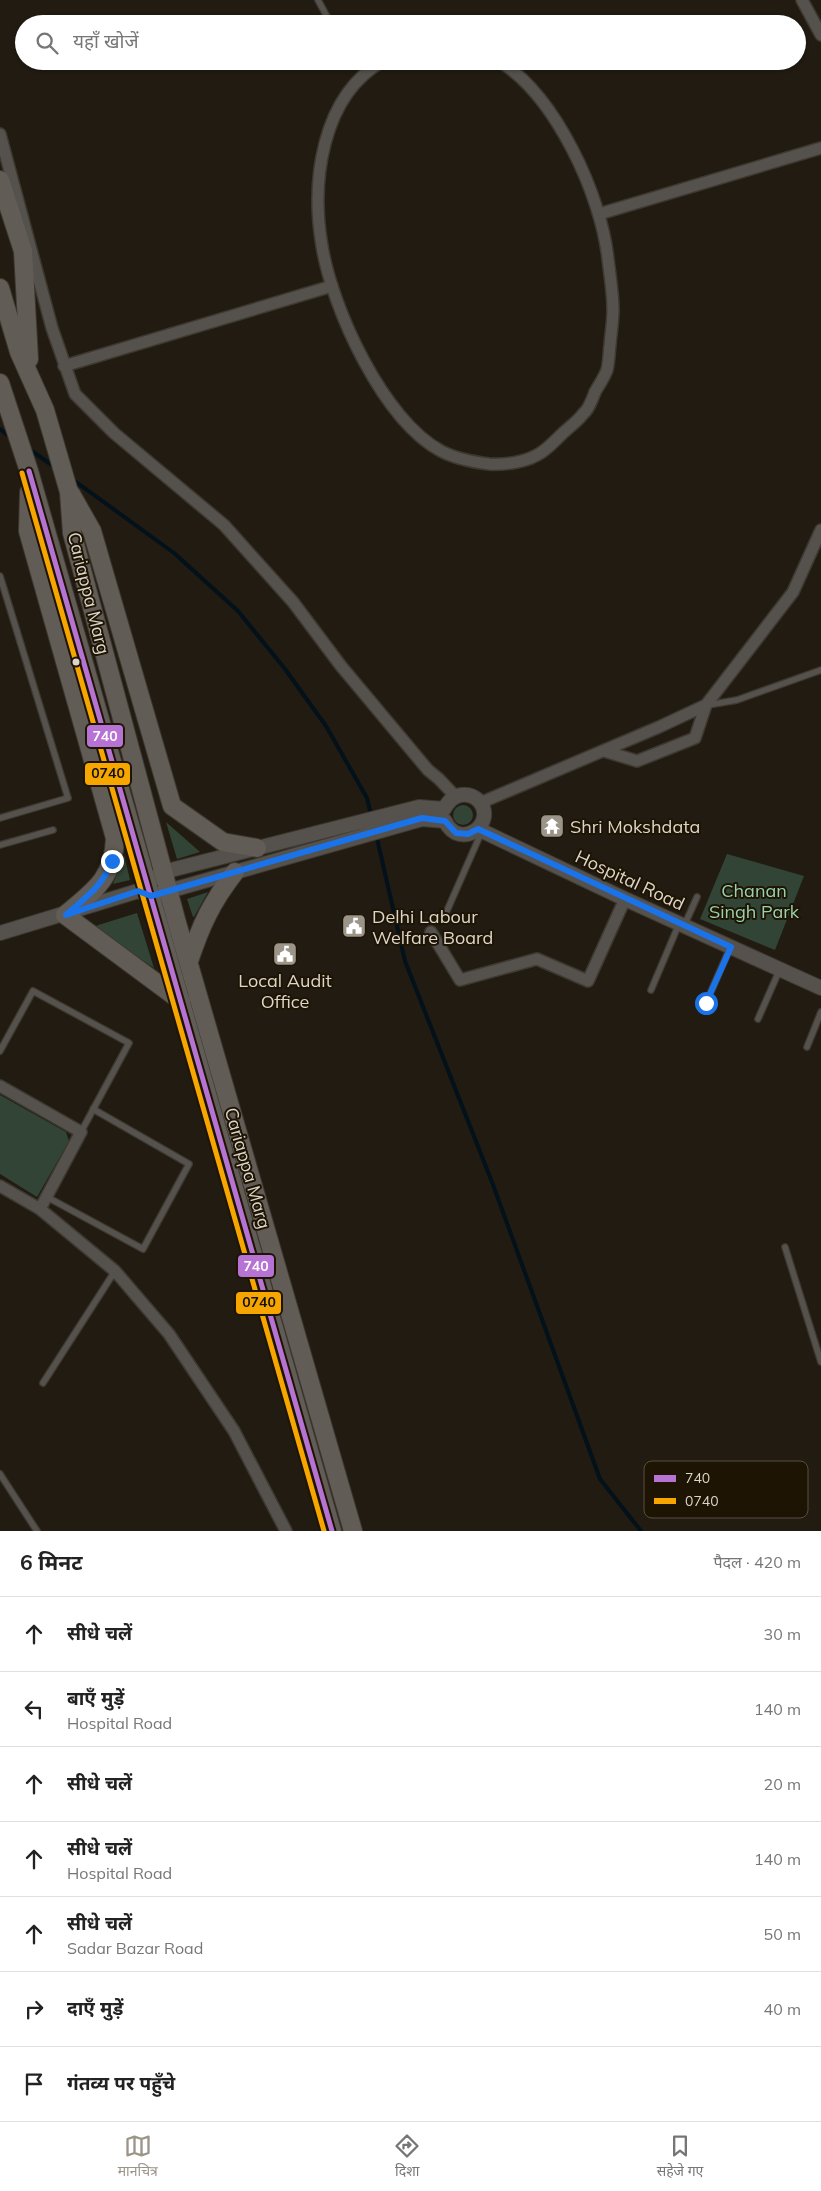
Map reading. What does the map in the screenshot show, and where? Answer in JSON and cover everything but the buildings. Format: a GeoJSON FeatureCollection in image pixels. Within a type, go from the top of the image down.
{"type":"FeatureCollection","features":[{"type":"Feature","properties":{"kind":"main road"},"geometry":{"type":"LineString","coordinates":[[2,188],[23,250],[29,374]]}},
{"type":"Feature","properties":{"kind":"main road","name":"Cariappa Marg"},"geometry":{"type":"LineString","coordinates":[[0,288],[19,352],[45,410],[69,492],[72,533],[163,872],[353,1531]]}},
{"type":"Feature","properties":{"kind":"main road","name":"Cariappa Marg"},"geometry":{"type":"LineString","coordinates":[[3,391],[29,472],[145,890],[181,1001],[332,1531]]}},
{"type":"Feature","properties":{"kind":"main road"},"geometry":{"type":"LineString","coordinates":[[29,472],[28,531],[115,838],[112,861],[103,881],[66,915],[181,1001]]}},
{"type":"Feature","properties":{"kind":"main road"},"geometry":{"type":"LineString","coordinates":[[69,492],[92,531],[172,806],[223,842],[257,848]]}},
{"type":"Feature","properties":{"kind":"main road"},"geometry":{"type":"LineString","coordinates":[[189,961],[200,926],[216,896],[235,872]]}},
{"type":"Feature","properties":{"kind":"main road"},"geometry":{"type":"LineString","coordinates":[[235,1190],[253,1185]]}},
{"type":"Feature","properties":{"kind":"street"},"geometry":{"type":"LineString","coordinates":[[802,0],[821,35]]}},
{"type":"Feature","properties":{"kind":"street"},"geometry":{"type":"LineString","coordinates":[[368,71],[349,91],[334,116],[325,141],[318,196],[322,246],[332,286],[367,369],[388,400],[413,429],[440,450],[471,462],[507,465],[541,453],[585,413],[607,369],[613,309],[606,238],[599,214],[579,164],[564,133],[526,81],[511,70]]}},
{"type":"Feature","properties":{"kind":"street"},"geometry":{"type":"LineString","coordinates":[[0,134],[52,328],[75,394],[114,434],[224,525],[293,602],[341,666],[428,770],[455,796]]}},
{"type":"Feature","properties":{"kind":"street"},"geometry":{"type":"LineString","coordinates":[[599,214],[821,148]]}},
{"type":"Feature","properties":{"kind":"street"},"geometry":{"type":"LineString","coordinates":[[64,366],[332,286]]}},
{"type":"Feature","properties":{"kind":"street"},"geometry":{"type":"LineString","coordinates":[[604,751],[637,761],[695,738],[706,705],[793,592],[821,530]]}},
{"type":"Feature","properties":{"kind":"street"},"geometry":{"type":"LineString","coordinates":[[480,803],[604,751],[706,705]]}},
{"type":"Feature","properties":{"kind":"street"},"geometry":{"type":"LineString","coordinates":[[0,933],[66,915],[145,890],[169,891],[235,872],[351,832],[407,817],[419,807],[445,815],[456,833],[468,834],[480,830],[484,820],[483,808],[480,803],[472,796],[466,794],[455,796],[447,804],[445,815]]}},
{"type":"Feature","properties":{"kind":"street","name":"Hospital Road"},"geometry":{"type":"LineString","coordinates":[[480,830],[625,899],[821,988]]}},
{"type":"Feature","properties":{"kind":"street"},"geometry":{"type":"LineString","coordinates":[[145,890],[163,872],[257,848],[351,832]]}},
{"type":"Feature","properties":{"kind":"street"},"geometry":{"type":"LineString","coordinates":[[431,932],[460,980],[537,959],[588,981],[625,899]]}},
{"type":"Feature","properties":{"kind":"street"},"geometry":{"type":"LineString","coordinates":[[0,1086],[81,1132],[40,1209]]}},
{"type":"Feature","properties":{"kind":"street"},"geometry":{"type":"LineString","coordinates":[[0,1186],[40,1209],[115,1271],[169,1334],[234,1431],[286,1531]]}},
{"type":"Feature","properties":{"kind":"lane"},"geometry":{"type":"LineString","coordinates":[[318,0],[326,15]]}},
{"type":"Feature","properties":{"kind":"lane"},"geometry":{"type":"LineString","coordinates":[[0,576],[68,798],[0,818]]}},
{"type":"Feature","properties":{"kind":"lane"},"geometry":{"type":"LineString","coordinates":[[706,705],[737,700],[821,670]]}},
{"type":"Feature","properties":{"kind":"lane"},"geometry":{"type":"LineString","coordinates":[[0,845],[53,830]]}},
{"type":"Feature","properties":{"kind":"lane"},"geometry":{"type":"LineString","coordinates":[[446,913],[480,830]]}},
{"type":"Feature","properties":{"kind":"lane"},"geometry":{"type":"LineString","coordinates":[[650,990],[697,897]]}},
{"type":"Feature","properties":{"kind":"lane"},"geometry":{"type":"LineString","coordinates":[[706,1003],[731,947]]}},
{"type":"Feature","properties":{"kind":"lane"},"geometry":{"type":"LineString","coordinates":[[758,1019],[780,969]]}},
{"type":"Feature","properties":{"kind":"lane"},"geometry":{"type":"LineString","coordinates":[[0,1051],[33,991],[129,1043],[81,1132]]}},
{"type":"Feature","properties":{"kind":"lane"},"geometry":{"type":"LineString","coordinates":[[806,1047],[821,1012]]}},
{"type":"Feature","properties":{"kind":"lane"},"geometry":{"type":"LineString","coordinates":[[47,1197],[143,1249],[189,1164],[93,1109]]}},
{"type":"Feature","properties":{"kind":"lane"},"geometry":{"type":"LineString","coordinates":[[785,1247],[821,1362]]}},
{"type":"Feature","properties":{"kind":"lane"},"geometry":{"type":"LineString","coordinates":[[44,1384],[115,1271]]}},
{"type":"Feature","properties":{"kind":"lane"},"geometry":{"type":"LineString","coordinates":[[0,1474],[37,1531]]}},
{"type":"Feature","properties":{"kind":"green space"},"geometry":{"type":"Polygon","coordinates":[[[463,805],[470,808],[473,815],[470,822],[463,825],[456,822],[453,815],[456,808],[463,805]]]}},
{"type":"Feature","properties":{"kind":"green space"},"geometry":{"type":"Polygon","coordinates":[[[166,822],[200,852],[177,859],[166,822]]]}},
{"type":"Feature","properties":{"kind":"green space","name":"Chanan Singh Park"},"geometry":{"type":"Polygon","coordinates":[[[727,854],[804,876],[775,950],[700,919],[727,854]]]}},
{"type":"Feature","properties":{"kind":"green space"},"geometry":{"type":"Polygon","coordinates":[[[124,855],[130,880],[113,884],[124,855]]]}},
{"type":"Feature","properties":{"kind":"green space"},"geometry":{"type":"Polygon","coordinates":[[[208,892],[194,917],[193,917],[187,899],[208,892]]]}},
{"type":"Feature","properties":{"kind":"green space"},"geometry":{"type":"Polygon","coordinates":[[[137,913],[154,968],[92,927],[137,913]]]}},
{"type":"Feature","properties":{"kind":"green space"},"geometry":{"type":"Polygon","coordinates":[[[0,1095],[66,1132],[69,1141],[37,1197],[0,1174],[0,1095]]]}},
{"type":"Feature","properties":{"kind":"waterway"},"geometry":{"type":"LineString","coordinates":[[0,429],[10,437]]}},
{"type":"Feature","properties":{"kind":"waterway"},"geometry":{"type":"LineString","coordinates":[[29,449],[56,468]]}},
{"type":"Feature","properties":{"kind":"waterway"},"geometry":{"type":"LineString","coordinates":[[72,479],[174,553],[238,611],[285,669],[326,726],[367,798],[371,815]]}},
{"type":"Feature","properties":{"kind":"waterway"},"geometry":{"type":"LineString","coordinates":[[376,834],[405,961],[492,1182],[600,1479],[641,1531]]}},
{"type":"Feature","properties":{"kind":"transit line","name":"740"},"geometry":{"type":"LineString","coordinates":[[29,471],[332,1531]]}},
{"type":"Feature","properties":{"kind":"transit line","name":"0740"},"geometry":{"type":"LineString","coordinates":[[22,473],[324,1531]]}},
{"type":"Feature","properties":{"kind":"place","name":"Shri Mokshdata"},"geometry":{"type":"Point","coordinates":[552,826]}},
{"type":"Feature","properties":{"kind":"place","name":"Delhi Labour Welfare Board"},"geometry":{"type":"Point","coordinates":[354,926]}},
{"type":"Feature","properties":{"kind":"place","name":"Local Audit Office"},"geometry":{"type":"Point","coordinates":[285,954]}},
{"type":"Feature","properties":{"kind":"route"},"geometry":{"type":"LineString","coordinates":[[112,861],[103,881],[66,915],[138,891],[151,896],[422,818],[445,821],[451,830],[456,833],[468,834],[478,829],[731,947],[706,1003]]}}]}
